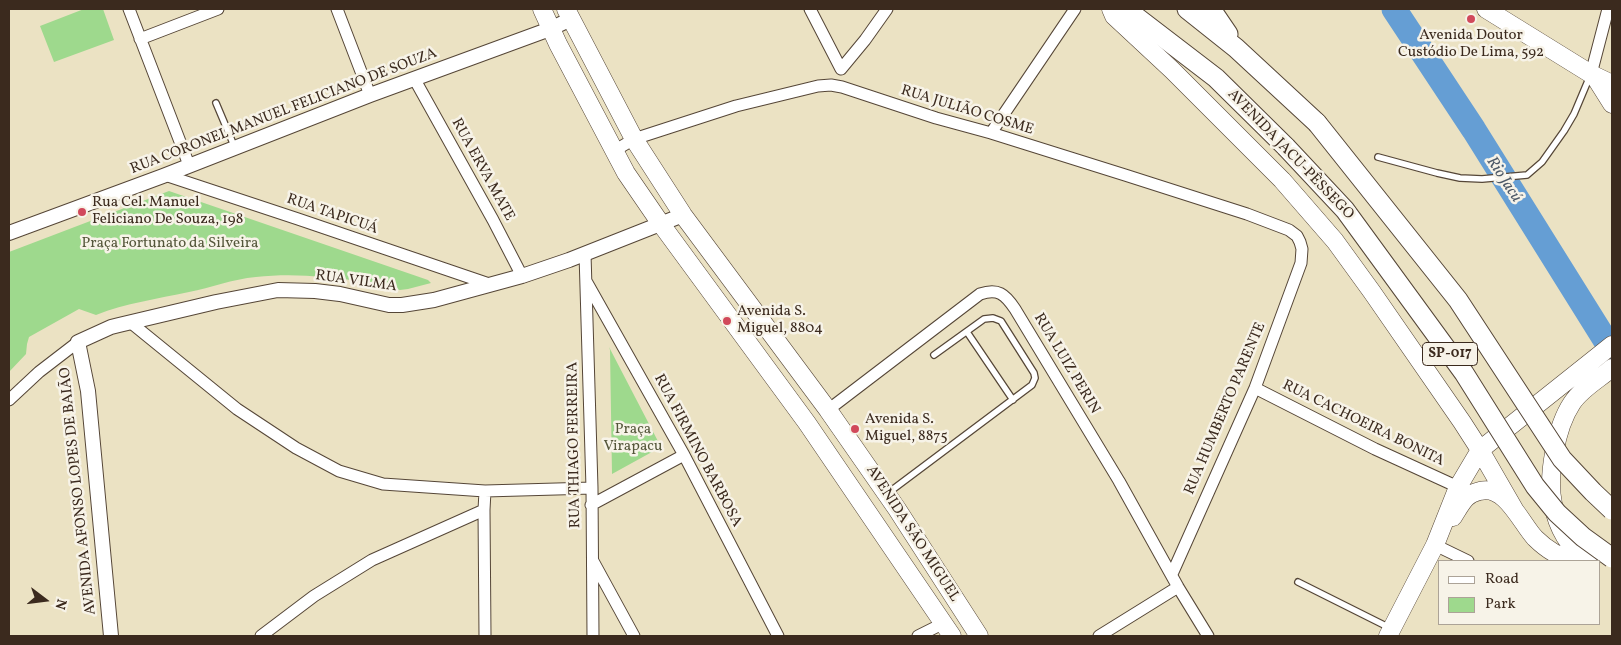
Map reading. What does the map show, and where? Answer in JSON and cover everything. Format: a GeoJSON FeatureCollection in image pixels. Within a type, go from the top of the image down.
{"type":"FeatureCollection","features":[{"type":"Feature","properties":{"kind":"highway","name":"AVENIDA JACU-PÊSSEGO"},"geometry":{"type":"LineString","coordinates":[[1126,9],[1216,78],[1286,147],[1345,210],[1464,373],[1535,486],[1558,514],[1612,560]]}},
{"type":"Feature","properties":{"kind":"highway","name":"SP-017"},"geometry":{"type":"LineString","coordinates":[[1187,9],[1236,48],[1317,123],[1458,300],[1562,459],[1612,510]]}},
{"type":"Feature","properties":{"kind":"highway"},"geometry":{"type":"LineString","coordinates":[[1211,9],[1236,48]]}},
{"type":"Feature","properties":{"kind":"main road","name":"AVENIDA SÃO MIGUEL"},"geometry":{"type":"LineString","coordinates":[[542,9],[550,29],[626,172],[661,224],[807,423],[948,630]]}},
{"type":"Feature","properties":{"kind":"main road"},"geometry":{"type":"LineString","coordinates":[[1111,9],[1114,16],[1172,70],[1282,180],[1329,234],[1372,292],[1480,450],[1525,527],[1540,543],[1551,551],[1574,560]]}},
{"type":"Feature","properties":{"kind":"main road"},"geometry":{"type":"LineString","coordinates":[[1486,9],[1593,75],[1612,84]]}},
{"type":"Feature","properties":{"kind":"main road","name":"AVENIDA SÃO MIGUEL"},"geometry":{"type":"LineString","coordinates":[[568,14],[634,139],[683,215],[828,410],[886,494],[979,636]]}},
{"type":"Feature","properties":{"kind":"main road"},"geometry":{"type":"LineString","coordinates":[[1593,75],[1612,104]]}},
{"type":"Feature","properties":{"kind":"main road"},"geometry":{"type":"LineString","coordinates":[[1390,633],[1435,545],[1458,487],[1480,450],[1612,345]]}},
{"type":"Feature","properties":{"kind":"main road"},"geometry":{"type":"LineString","coordinates":[[1587,560],[1566,539],[1553,503],[1552,470],[1554,452],[1568,410],[1578,396],[1612,368]]}},
{"type":"Feature","properties":{"kind":"main road"},"geometry":{"type":"LineString","coordinates":[[1435,545],[1466,498],[1473,493],[1490,490],[1500,495],[1514,509]]}},
{"type":"Feature","properties":{"kind":"street"},"geometry":{"type":"LineString","coordinates":[[129,9],[189,165]]}},
{"type":"Feature","properties":{"kind":"street"},"geometry":{"type":"LineString","coordinates":[[140,39],[218,9]]}},
{"type":"Feature","properties":{"kind":"street"},"geometry":{"type":"LineString","coordinates":[[337,9],[370,96]]}},
{"type":"Feature","properties":{"kind":"street"},"geometry":{"type":"LineString","coordinates":[[810,9],[841,69]]}},
{"type":"Feature","properties":{"kind":"street"},"geometry":{"type":"LineString","coordinates":[[831,85],[887,9]]}},
{"type":"Feature","properties":{"kind":"street"},"geometry":{"type":"LineString","coordinates":[[991,133],[1075,9]]}},
{"type":"Feature","properties":{"kind":"street"},"geometry":{"type":"LineString","coordinates":[[1593,75],[1608,9]]}},
{"type":"Feature","properties":{"kind":"street","name":"RUA CORONEL MANUEL FELICIANO DE SOUZA"},"geometry":{"type":"LineString","coordinates":[[9,234],[550,29],[568,14]]}},
{"type":"Feature","properties":{"kind":"street","name":"RUA ERVA MATE"},"geometry":{"type":"LineString","coordinates":[[415,80],[522,276]]}},
{"type":"Feature","properties":{"kind":"street","name":"RUA JULIÃO COSME"},"geometry":{"type":"LineString","coordinates":[[634,139],[736,106],[818,86],[831,85],[1210,202],[1288,230]]}},
{"type":"Feature","properties":{"kind":"street"},"geometry":{"type":"LineString","coordinates":[[614,151],[634,139]]}},
{"type":"Feature","properties":{"kind":"street","name":"RUA TAPICUÁ"},"geometry":{"type":"LineString","coordinates":[[165,175],[298,218],[489,284]]}},
{"type":"Feature","properties":{"kind":"street","name":"RUA VILMA"},"geometry":{"type":"LineString","coordinates":[[9,400],[39,372],[78,342],[111,327],[216,302],[278,290],[323,292],[389,305],[434,300],[522,276],[585,254],[683,215]]}},
{"type":"Feature","properties":{"kind":"street","name":"RUA HUMBERTO PARENTE"},"geometry":{"type":"LineString","coordinates":[[1172,574],[1255,388],[1301,263],[1302,249],[1300,242],[1297,236],[1288,230]]}},
{"type":"Feature","properties":{"kind":"street","name":"RUA THIAGO FERREIRA"},"geometry":{"type":"LineString","coordinates":[[585,254],[592,488],[593,636]]}},
{"type":"Feature","properties":{"kind":"street","name":"RUA FIRMINO BARBOSA"},"geometry":{"type":"LineString","coordinates":[[586,281],[684,455],[778,636]]}},
{"type":"Feature","properties":{"kind":"street","name":"RUA LUIZ PERIN"},"geometry":{"type":"LineString","coordinates":[[828,410],[980,294],[990,291],[1002,294],[1015,309],[1119,481],[1178,587],[1208,636]]}},
{"type":"Feature","properties":{"kind":"street"},"geometry":{"type":"LineString","coordinates":[[130,322],[237,409],[296,448],[339,471],[383,484],[485,491],[592,488]]}},
{"type":"Feature","properties":{"kind":"street","name":"AVENIDA AFONSO LOPES DE BAIÃO"},"geometry":{"type":"LineString","coordinates":[[78,342],[88,391],[111,636]]}},
{"type":"Feature","properties":{"kind":"street","name":"RUA CACHOEIRA BONITA"},"geometry":{"type":"LineString","coordinates":[[1255,388],[1375,449],[1458,487]]}},
{"type":"Feature","properties":{"kind":"street"},"geometry":{"type":"LineString","coordinates":[[591,505],[684,455]]}},
{"type":"Feature","properties":{"kind":"street"},"geometry":{"type":"LineString","coordinates":[[485,491],[486,636]]}},
{"type":"Feature","properties":{"kind":"street"},"geometry":{"type":"LineString","coordinates":[[261,636],[314,596],[372,560],[484,510]]}},
{"type":"Feature","properties":{"kind":"street"},"geometry":{"type":"LineString","coordinates":[[1435,545],[1466,560]]}},
{"type":"Feature","properties":{"kind":"street"},"geometry":{"type":"LineString","coordinates":[[592,559],[634,636]]}},
{"type":"Feature","properties":{"kind":"street"},"geometry":{"type":"LineString","coordinates":[[1100,636],[1178,587]]}},
{"type":"Feature","properties":{"kind":"street"},"geometry":{"type":"LineString","coordinates":[[918,636],[948,630]]}},
{"type":"Feature","properties":{"kind":"lane"},"geometry":{"type":"LineString","coordinates":[[1378,157],[1437,174],[1482,179],[1527,175],[1542,162],[1564,131],[1593,75]]}},
{"type":"Feature","properties":{"kind":"lane"},"geometry":{"type":"LineString","coordinates":[[216,103],[235,148]]}},
{"type":"Feature","properties":{"kind":"lane"},"geometry":{"type":"LineString","coordinates":[[886,494],[1032,385],[1035,378],[1034,373],[1001,321],[993,318],[984,319],[934,355]]}},
{"type":"Feature","properties":{"kind":"lane"},"geometry":{"type":"LineString","coordinates":[[966,332],[1012,400]]}},
{"type":"Feature","properties":{"kind":"lane"},"geometry":{"type":"LineString","coordinates":[[1298,582],[1390,633]]}},
{"type":"Feature","properties":{"kind":"green space"},"geometry":{"type":"Polygon","coordinates":[[[84,9],[103,9],[114,40],[54,62],[40,26],[84,9]]]}},
{"type":"Feature","properties":{"kind":"green space","name":"Praça Fortunato da Silveira"},"geometry":{"type":"Polygon","coordinates":[[[169,191],[428,280],[431,283],[400,290],[359,281],[333,278],[294,275],[269,276],[247,278],[130,304],[96,315],[79,309],[29,337],[26,354],[9,372],[9,252],[169,191]]]}},
{"type":"Feature","properties":{"kind":"green space","name":"Praça Virapacu"},"geometry":{"type":"Polygon","coordinates":[[[609,347],[661,447],[612,474],[610,350],[609,347]]]}},
{"type":"Feature","properties":{"kind":"waterway","name":"Rio Jacú"},"geometry":{"type":"LineString","coordinates":[[1394,9],[1474,130],[1612,351]]}},
{"type":"Feature","properties":{"kind":"place","name":"Avenida Doutor Custódio De Lima, 592"},"geometry":{"type":"Point","coordinates":[1471,19]}},
{"type":"Feature","properties":{"kind":"place","name":"Rua Cel. Manuel Feliciano De Souza, 198"},"geometry":{"type":"Point","coordinates":[82,212]}},
{"type":"Feature","properties":{"kind":"place","name":"Avenida S. Miguel, 8804"},"geometry":{"type":"Point","coordinates":[727,321]}},
{"type":"Feature","properties":{"kind":"place","name":"Avenida S. Miguel, 8875"},"geometry":{"type":"Point","coordinates":[855,429]}}]}
